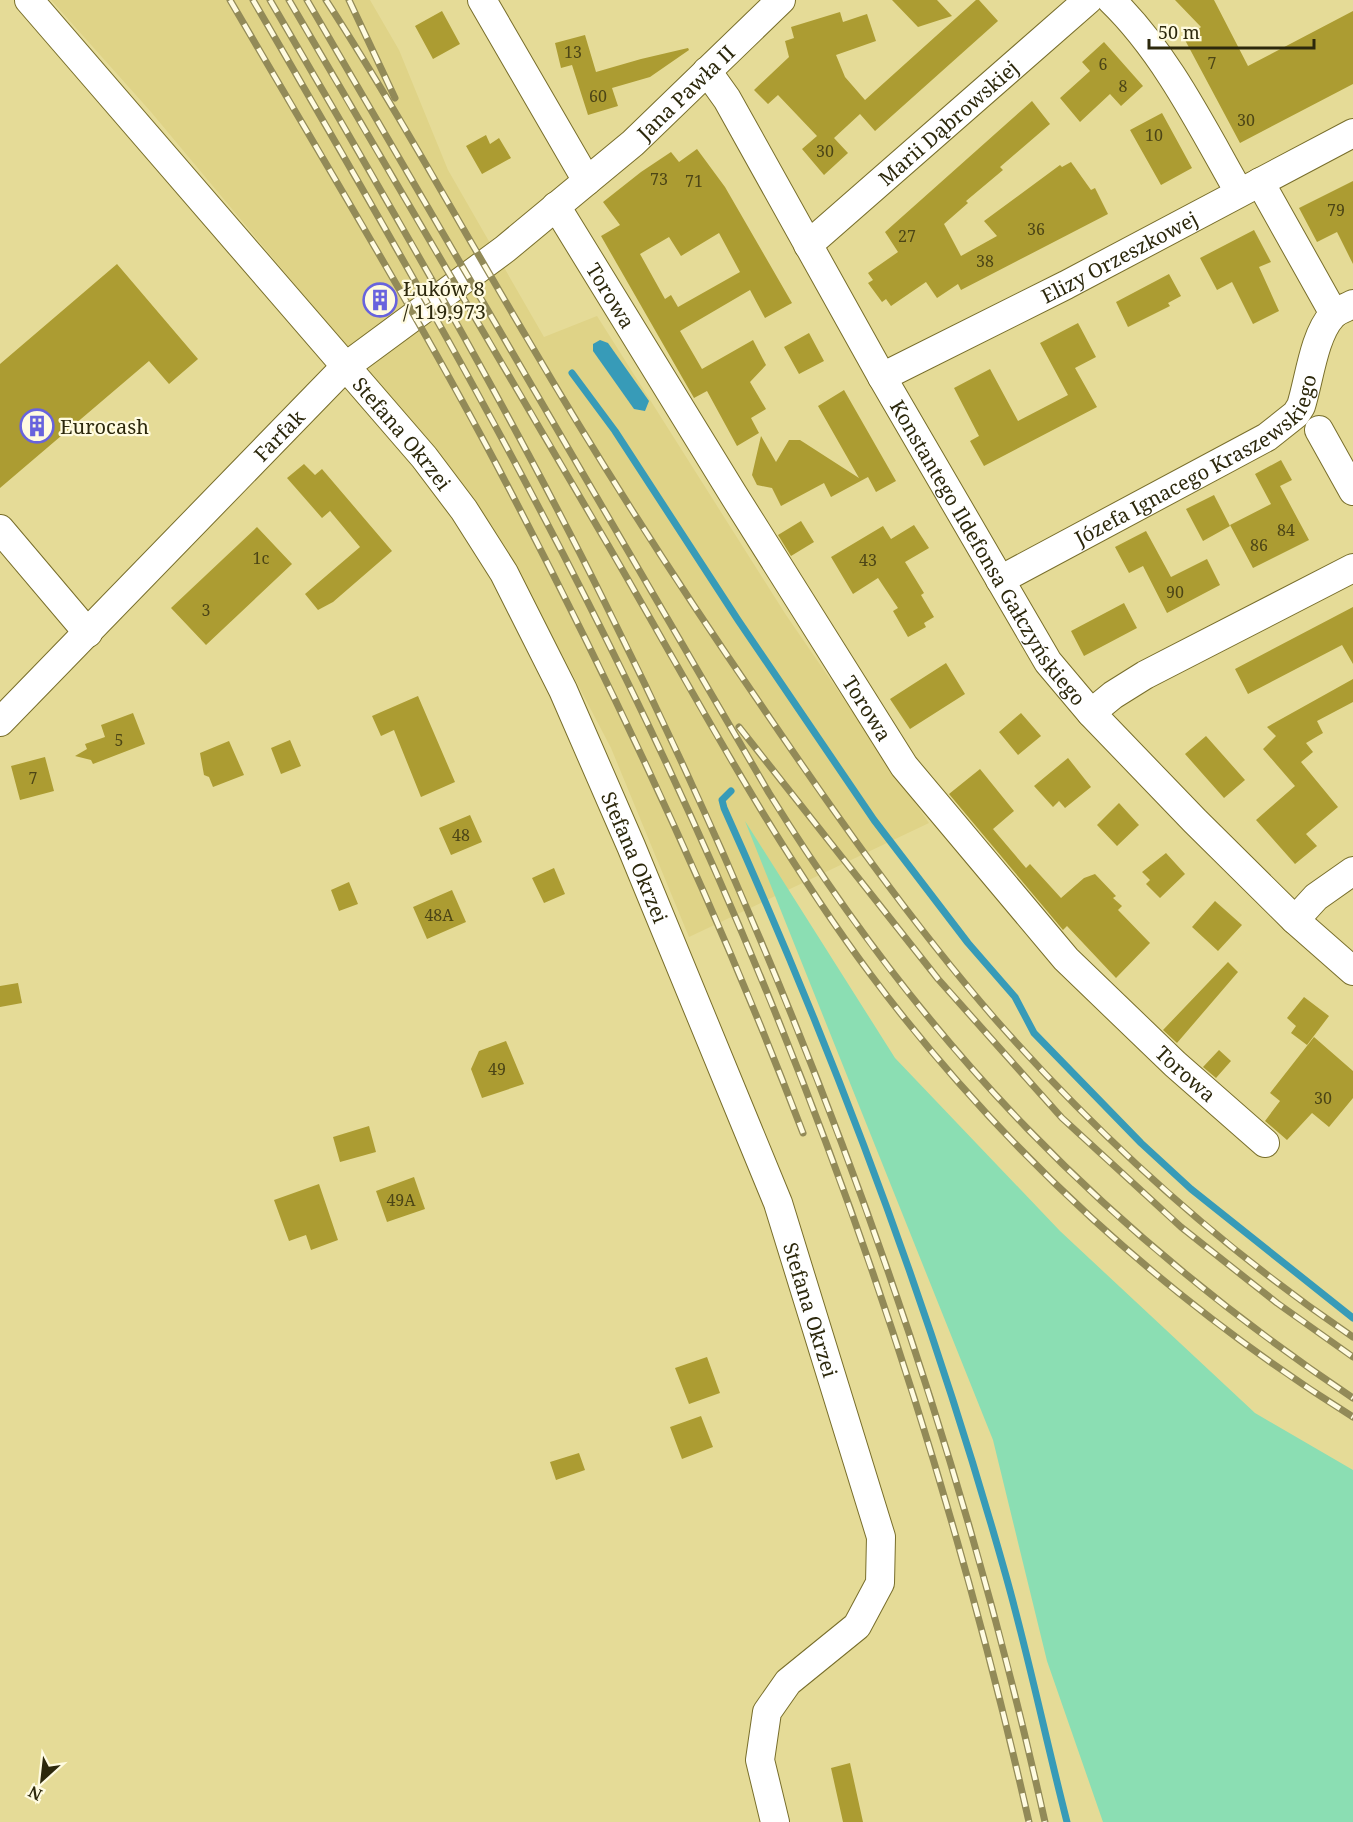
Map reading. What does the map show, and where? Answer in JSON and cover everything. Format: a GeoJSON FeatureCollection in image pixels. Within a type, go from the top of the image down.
{"type":"FeatureCollection","features":[{"type":"Feature","properties":{"kind":"street","name":"Stefana Okrzei"},"geometry":{"type":"LineString","coordinates":[[29,0],[424,457],[464,510],[504,573],[563,690],[631,846],[778,1203],[881,1537],[880,1583],[857,1626],[788,1682],[767,1712],[760,1760],[775,1822]]}},
{"type":"Feature","properties":{"kind":"street"},"geometry":{"type":"LineString","coordinates":[[482,0],[587,181]]}},
{"type":"Feature","properties":{"kind":"street","name":"Jana Pawła II"},"geometry":{"type":"LineString","coordinates":[[587,181],[633,142],[781,0]]}},
{"type":"Feature","properties":{"kind":"street","name":"Marii Dąbrowskiej"},"geometry":{"type":"LineString","coordinates":[[808,245],[1088,0]]}},
{"type":"Feature","properties":{"kind":"street"},"geometry":{"type":"LineString","coordinates":[[1111,0],[1128,17],[1250,187],[1343,309]]}},
{"type":"Feature","properties":{"kind":"street","name":"Konstantego Ildefonsa Gałczyńskiego"},"geometry":{"type":"LineString","coordinates":[[707,71],[727,99],[882,377],[1048,662],[1090,713],[1295,920],[1353,971]]}},
{"type":"Feature","properties":{"kind":"street","name":"Elizy Orzeszkowej"},"geometry":{"type":"LineString","coordinates":[[882,377],[1066,285],[1353,133]]}},
{"type":"Feature","properties":{"kind":"street","name":"Farfak"},"geometry":{"type":"LineString","coordinates":[[0,722],[345,367],[505,249],[587,181]]}},
{"type":"Feature","properties":{"kind":"street","name":"Torowa"},"geometry":{"type":"LineString","coordinates":[[556,206],[904,766],[1066,958],[1175,1064],[1265,1143]]}},
{"type":"Feature","properties":{"kind":"street","name":"Józefa Ignacego Kraszewskiego"},"geometry":{"type":"LineString","coordinates":[[1000,580],[1267,437],[1296,414],[1308,384],[1321,334],[1343,309]]}},
{"type":"Feature","properties":{"kind":"street"},"geometry":{"type":"LineString","coordinates":[[1319,430],[1353,491]]}},
{"type":"Feature","properties":{"kind":"street"},"geometry":{"type":"LineString","coordinates":[[0,529],[88,633]]}},
{"type":"Feature","properties":{"kind":"street"},"geometry":{"type":"LineString","coordinates":[[1090,713],[1113,694],[1144,675],[1353,568]]}},
{"type":"Feature","properties":{"kind":"street"},"geometry":{"type":"LineString","coordinates":[[1295,920],[1316,897],[1353,871]]}},
{"type":"Feature","properties":{"kind":"shaded area"},"geometry":{"type":"Polygon","coordinates":[[[51,0],[370,0],[399,50],[448,170],[544,337],[597,316],[786,615],[929,823],[689,937],[611,748],[512,559],[429,445],[151,112],[51,0]]]}},
{"type":"Feature","properties":{"kind":"green space"},"geometry":{"type":"Polygon","coordinates":[[[745,821],[895,1058],[1060,1231],[1255,1413],[1353,1470],[1353,1822],[1103,1822],[1047,1661],[993,1440],[745,821]]]}},
{"type":"Feature","properties":{"kind":"water"},"geometry":{"type":"Polygon","coordinates":[[[600,340],[608,343],[649,401],[645,411],[634,409],[593,351],[593,344],[600,340]]]}},
{"type":"Feature","properties":{"kind":"building"},"geometry":{"type":"Polygon","coordinates":[[[892,0],[937,0],[952,16],[918,27],[892,0]]]}},
{"type":"Feature","properties":{"kind":"building"},"geometry":{"type":"Polygon","coordinates":[[[976,0],[979,0],[998,21],[875,131],[860,114],[834,138],[848,153],[824,175],[802,149],[817,136],[778,95],[768,104],[754,90],[789,57],[785,41],[794,38],[791,27],[840,12],[843,22],[867,14],[876,41],[836,55],[845,77],[865,100],[976,0]]]}},
{"type":"Feature","properties":{"kind":"building"},"geometry":{"type":"Polygon","coordinates":[[[1175,0],[1214,0],[1248,66],[1353,11],[1353,84],[1240,143],[1185,40],[1201,27],[1175,0]]]}},
{"type":"Feature","properties":{"kind":"building"},"geometry":{"type":"Polygon","coordinates":[[[442,11],[460,44],[433,59],[415,26],[442,11]]]}},
{"type":"Feature","properties":{"kind":"building"},"geometry":{"type":"Polygon","coordinates":[[[585,35],[596,72],[641,59],[688,48],[689,50],[650,77],[612,88],[618,106],[588,115],[572,65],[561,68],[555,43],[585,35]]]}},
{"type":"Feature","properties":{"kind":"building"},"geometry":{"type":"Polygon","coordinates":[[[1104,42],[1143,86],[1121,106],[1110,94],[1080,122],[1060,98],[1090,71],[1082,62],[1104,42]]]}},
{"type":"Feature","properties":{"kind":"building"},"geometry":{"type":"Polygon","coordinates":[[[1032,101],[1050,124],[1000,167],[1003,170],[966,201],[968,203],[944,224],[961,256],[997,236],[984,221],[1060,165],[1062,167],[1071,162],[1091,190],[1095,188],[1108,214],[961,290],[958,284],[937,298],[926,282],[891,306],[886,299],[882,302],[868,283],[873,280],[868,273],[898,252],[885,232],[1032,101]]]}},
{"type":"Feature","properties":{"kind":"building"},"geometry":{"type":"Polygon","coordinates":[[[1162,113],[1192,168],[1161,185],[1130,130],[1162,113]]]}},
{"type":"Feature","properties":{"kind":"building"},"geometry":{"type":"Polygon","coordinates":[[[486,135],[490,144],[499,138],[511,158],[482,174],[466,146],[486,135]]]}},
{"type":"Feature","properties":{"kind":"building"},"geometry":{"type":"Polygon","coordinates":[[[697,149],[725,187],[792,303],[765,318],[750,290],[680,331],[702,369],[753,340],[766,365],[750,382],[766,409],[751,418],[759,433],[737,446],[707,391],[694,398],[601,236],[620,225],[603,202],[671,152],[679,162],[697,149]],[[719,233],[681,256],[669,237],[640,254],[665,299],[671,295],[678,307],[740,272],[719,233]]]}},
{"type":"Feature","properties":{"kind":"building"},"geometry":{"type":"Polygon","coordinates":[[[1353,181],[1353,264],[1337,232],[1317,242],[1299,208],[1353,181]]]}},
{"type":"Feature","properties":{"kind":"building"},"geometry":{"type":"Polygon","coordinates":[[[1254,230],[1271,262],[1259,267],[1279,311],[1253,324],[1232,282],[1217,290],[1200,258],[1254,230]]]}},
{"type":"Feature","properties":{"kind":"building","name":"Eurocash"},"geometry":{"type":"Polygon","coordinates":[[[117,264],[198,359],[169,384],[149,361],[0,488],[0,364],[117,264]]]}},
{"type":"Feature","properties":{"kind":"building"},"geometry":{"type":"Polygon","coordinates":[[[1169,274],[1181,296],[1168,303],[1170,306],[1128,327],[1116,302],[1169,274]]]}},
{"type":"Feature","properties":{"kind":"building"},"geometry":{"type":"Polygon","coordinates":[[[1078,323],[1096,357],[1075,368],[1097,407],[984,466],[970,441],[979,436],[954,388],[990,369],[1018,421],[1068,395],[1040,343],[1078,323]]]}},
{"type":"Feature","properties":{"kind":"building"},"geometry":{"type":"Polygon","coordinates":[[[809,333],[824,361],[799,374],[784,347],[809,333]]]}},
{"type":"Feature","properties":{"kind":"building"},"geometry":{"type":"Polygon","coordinates":[[[844,390],[896,481],[876,492],[868,477],[831,497],[824,483],[781,506],[772,488],[757,485],[752,475],[761,436],[776,462],[789,440],[800,440],[859,478],[818,406],[844,390]]]}},
{"type":"Feature","properties":{"kind":"building"},"geometry":{"type":"Polygon","coordinates":[[[1281,460],[1292,480],[1280,486],[1309,540],[1253,568],[1230,525],[1271,504],[1255,474],[1281,460]]]}},
{"type":"Feature","properties":{"kind":"building"},"geometry":{"type":"Polygon","coordinates":[[[304,464],[315,475],[322,469],[392,551],[333,602],[318,610],[305,594],[360,547],[330,511],[322,518],[287,478],[304,464]]]}},
{"type":"Feature","properties":{"kind":"building"},"geometry":{"type":"Polygon","coordinates":[[[1214,495],[1230,526],[1203,541],[1186,509],[1214,495]]]}},
{"type":"Feature","properties":{"kind":"building"},"geometry":{"type":"Polygon","coordinates":[[[801,521],[814,542],[791,556],[778,535],[801,521]]]}},
{"type":"Feature","properties":{"kind":"building"},"geometry":{"type":"Polygon","coordinates":[[[914,525],[929,548],[905,562],[924,593],[921,595],[934,617],[924,623],[926,627],[908,637],[893,611],[898,608],[878,578],[853,594],[831,557],[883,526],[891,539],[914,525]]]}},
{"type":"Feature","properties":{"kind":"building"},"geometry":{"type":"Polygon","coordinates":[[[257,527],[292,564],[206,645],[171,608],[257,527]]]}},
{"type":"Feature","properties":{"kind":"building"},"geometry":{"type":"Polygon","coordinates":[[[1146,531],[1171,577],[1207,559],[1220,585],[1167,613],[1143,566],[1129,573],[1115,547],[1146,531]]]}},
{"type":"Feature","properties":{"kind":"building"},"geometry":{"type":"Polygon","coordinates":[[[1124,603],[1137,628],[1084,656],[1071,631],[1124,603]]]}},
{"type":"Feature","properties":{"kind":"building"},"geometry":{"type":"Polygon","coordinates":[[[1353,607],[1353,664],[1342,645],[1248,694],[1235,669],[1353,607]]]}},
{"type":"Feature","properties":{"kind":"building"},"geometry":{"type":"Polygon","coordinates":[[[946,663],[965,694],[910,729],[890,699],[946,663]]]}},
{"type":"Feature","properties":{"kind":"building"},"geometry":{"type":"Polygon","coordinates":[[[1353,679],[1353,702],[1317,721],[1323,733],[1306,743],[1313,752],[1301,762],[1338,807],[1306,834],[1317,846],[1295,864],[1256,820],[1295,786],[1263,749],[1276,736],[1267,727],[1353,679]]]}},
{"type":"Feature","properties":{"kind":"building"},"geometry":{"type":"Polygon","coordinates":[[[418,696],[455,782],[421,797],[394,730],[381,736],[372,716],[418,696]]]}},
{"type":"Feature","properties":{"kind":"building"},"geometry":{"type":"Polygon","coordinates":[[[133,713],[145,744],[93,764],[91,760],[75,756],[87,749],[85,744],[105,737],[101,725],[133,713]]]}},
{"type":"Feature","properties":{"kind":"building"},"geometry":{"type":"Polygon","coordinates":[[[1021,713],[1041,736],[1018,755],[999,732],[1021,713]]]}},
{"type":"Feature","properties":{"kind":"building"},"geometry":{"type":"Polygon","coordinates":[[[1206,736],[1245,780],[1224,798],[1185,754],[1206,736]]]}},
{"type":"Feature","properties":{"kind":"building"},"geometry":{"type":"Polygon","coordinates":[[[290,740],[301,766],[281,774],[271,748],[290,740]]]}},
{"type":"Feature","properties":{"kind":"building"},"geometry":{"type":"Polygon","coordinates":[[[229,741],[244,775],[213,787],[209,777],[204,775],[200,753],[229,741]]]}},
{"type":"Feature","properties":{"kind":"building"},"geometry":{"type":"Polygon","coordinates":[[[45,757],[54,791],[20,800],[11,766],[45,757]]]}},
{"type":"Feature","properties":{"kind":"building"},"geometry":{"type":"Polygon","coordinates":[[[1068,758],[1091,787],[1065,808],[1059,801],[1053,807],[1034,786],[1068,758]]]}},
{"type":"Feature","properties":{"kind":"building"},"geometry":{"type":"Polygon","coordinates":[[[980,769],[1014,811],[993,829],[1026,868],[1030,864],[1061,898],[1084,878],[1095,874],[1116,896],[1113,898],[1122,906],[1118,910],[1150,943],[1116,978],[1067,926],[1063,930],[949,794],[980,769]]]}},
{"type":"Feature","properties":{"kind":"building"},"geometry":{"type":"Polygon","coordinates":[[[1119,803],[1139,825],[1117,846],[1097,825],[1119,803]]]}},
{"type":"Feature","properties":{"kind":"building"},"geometry":{"type":"Polygon","coordinates":[[[470,815],[482,842],[451,855],[439,828],[470,815]]]}},
{"type":"Feature","properties":{"kind":"building"},"geometry":{"type":"Polygon","coordinates":[[[1166,853],[1185,874],[1160,898],[1146,884],[1150,880],[1142,872],[1166,853]]]}},
{"type":"Feature","properties":{"kind":"building"},"geometry":{"type":"Polygon","coordinates":[[[554,868],[565,894],[544,903],[532,878],[554,868]]]}},
{"type":"Feature","properties":{"kind":"building"},"geometry":{"type":"Polygon","coordinates":[[[349,882],[358,904],[339,911],[331,890],[349,882]]]}},
{"type":"Feature","properties":{"kind":"building"},"geometry":{"type":"Polygon","coordinates":[[[452,890],[466,922],[427,939],[413,907],[452,890]]]}},
{"type":"Feature","properties":{"kind":"building"},"geometry":{"type":"Polygon","coordinates":[[[1215,901],[1242,925],[1218,951],[1192,927],[1215,901]]]}},
{"type":"Feature","properties":{"kind":"building"},"geometry":{"type":"Polygon","coordinates":[[[1228,962],[1238,972],[1177,1043],[1163,1030],[1228,962]]]}},
{"type":"Feature","properties":{"kind":"building"},"geometry":{"type":"Polygon","coordinates":[[[18,983],[22,1003],[0,1007],[0,986],[18,983]]]}},
{"type":"Feature","properties":{"kind":"building"},"geometry":{"type":"Polygon","coordinates":[[[1304,997],[1329,1016],[1307,1045],[1291,1033],[1296,1026],[1287,1018],[1304,997]]]}},
{"type":"Feature","properties":{"kind":"building"},"geometry":{"type":"Polygon","coordinates":[[[1314,1037],[1353,1071],[1353,1098],[1329,1127],[1312,1113],[1287,1140],[1265,1121],[1280,1101],[1270,1093],[1314,1037]]]}},
{"type":"Feature","properties":{"kind":"building"},"geometry":{"type":"Polygon","coordinates":[[[506,1041],[524,1084],[482,1098],[471,1069],[479,1051],[506,1041]]]}},
{"type":"Feature","properties":{"kind":"building"},"geometry":{"type":"Polygon","coordinates":[[[1219,1050],[1231,1061],[1216,1078],[1203,1067],[1219,1050]]]}},
{"type":"Feature","properties":{"kind":"building"},"geometry":{"type":"Polygon","coordinates":[[[369,1126],[376,1152],[340,1162],[333,1137],[369,1126]]]}},
{"type":"Feature","properties":{"kind":"building"},"geometry":{"type":"Polygon","coordinates":[[[414,1177],[425,1209],[387,1222],[376,1191],[414,1177]]]}},
{"type":"Feature","properties":{"kind":"building"},"geometry":{"type":"Polygon","coordinates":[[[319,1184],[338,1240],[311,1250],[306,1235],[289,1241],[274,1200],[319,1184]]]}},
{"type":"Feature","properties":{"kind":"building"},"geometry":{"type":"Polygon","coordinates":[[[707,1357],[720,1393],[689,1404],[675,1368],[707,1357]]]}},
{"type":"Feature","properties":{"kind":"building"},"geometry":{"type":"Polygon","coordinates":[[[701,1416],[713,1447],[682,1459],[670,1427],[701,1416]]]}},
{"type":"Feature","properties":{"kind":"building"},"geometry":{"type":"Polygon","coordinates":[[[579,1453],[585,1470],[556,1480],[550,1462],[579,1453]]]}},
{"type":"Feature","properties":{"kind":"building"},"geometry":{"type":"Polygon","coordinates":[[[850,1763],[863,1822],[843,1822],[831,1768],[850,1763]]]}},
{"type":"Feature","properties":{"kind":"waterway"},"geometry":{"type":"LineString","coordinates":[[572,373],[615,431],[738,620],[874,820],[968,943],[1015,997],[1034,1033],[1141,1143],[1191,1189],[1353,1318]]}},
{"type":"Feature","properties":{"kind":"waterway"},"geometry":{"type":"LineString","coordinates":[[731,791],[722,800],[724,808],[843,1091],[914,1283],[946,1380],[1006,1576],[1067,1822]]}},
{"type":"Feature","properties":{"kind":"railway"},"geometry":{"type":"LineString","coordinates":[[230,0],[430,344],[537,542],[619,708],[697,876],[803,1133]]}},
{"type":"Feature","properties":{"kind":"railway"},"geometry":{"type":"LineString","coordinates":[[253,0],[447,338],[540,509],[628,683],[753,958],[862,1241],[910,1384],[954,1529],[1029,1822]]}},
{"type":"Feature","properties":{"kind":"railway"},"geometry":{"type":"LineString","coordinates":[[270,0],[443,299],[566,526],[675,749],[742,897],[804,1047],[862,1199],[915,1353],[964,1508],[1007,1664],[1045,1822]]}},
{"type":"Feature","properties":{"kind":"railway"},"geometry":{"type":"LineString","coordinates":[[289,0],[608,545],[733,764],[834,924],[871,975],[976,1102],[1032,1161],[1092,1218],[1218,1324],[1353,1417]]}},
{"type":"Feature","properties":{"kind":"railway"},"geometry":{"type":"LineString","coordinates":[[307,0],[769,793],[829,885],[892,971],[958,1052],[1027,1128],[1101,1201],[1180,1269],[1263,1335],[1353,1398]]}},
{"type":"Feature","properties":{"kind":"railway"},"geometry":{"type":"LineString","coordinates":[[326,0],[403,125],[555,385],[641,524],[789,746],[903,906],[996,1020],[1036,1064],[1121,1149],[1210,1229],[1304,1303],[1353,1337]]}},
{"type":"Feature","properties":{"kind":"railway"},"geometry":{"type":"LineString","coordinates":[[349,0],[395,98]]}},
{"type":"Feature","properties":{"kind":"railway"},"geometry":{"type":"LineString","coordinates":[[739,727],[938,979],[1062,1118],[1181,1227],[1277,1303],[1353,1357]]}},
{"type":"Feature","properties":{"kind":"place","name":"Łuków 8 / 119,973"},"geometry":{"type":"Point","coordinates":[380,300]}},
{"type":"Feature","properties":{"kind":"place","name":"Eurocash"},"geometry":{"type":"Point","coordinates":[37,426]}}]}
